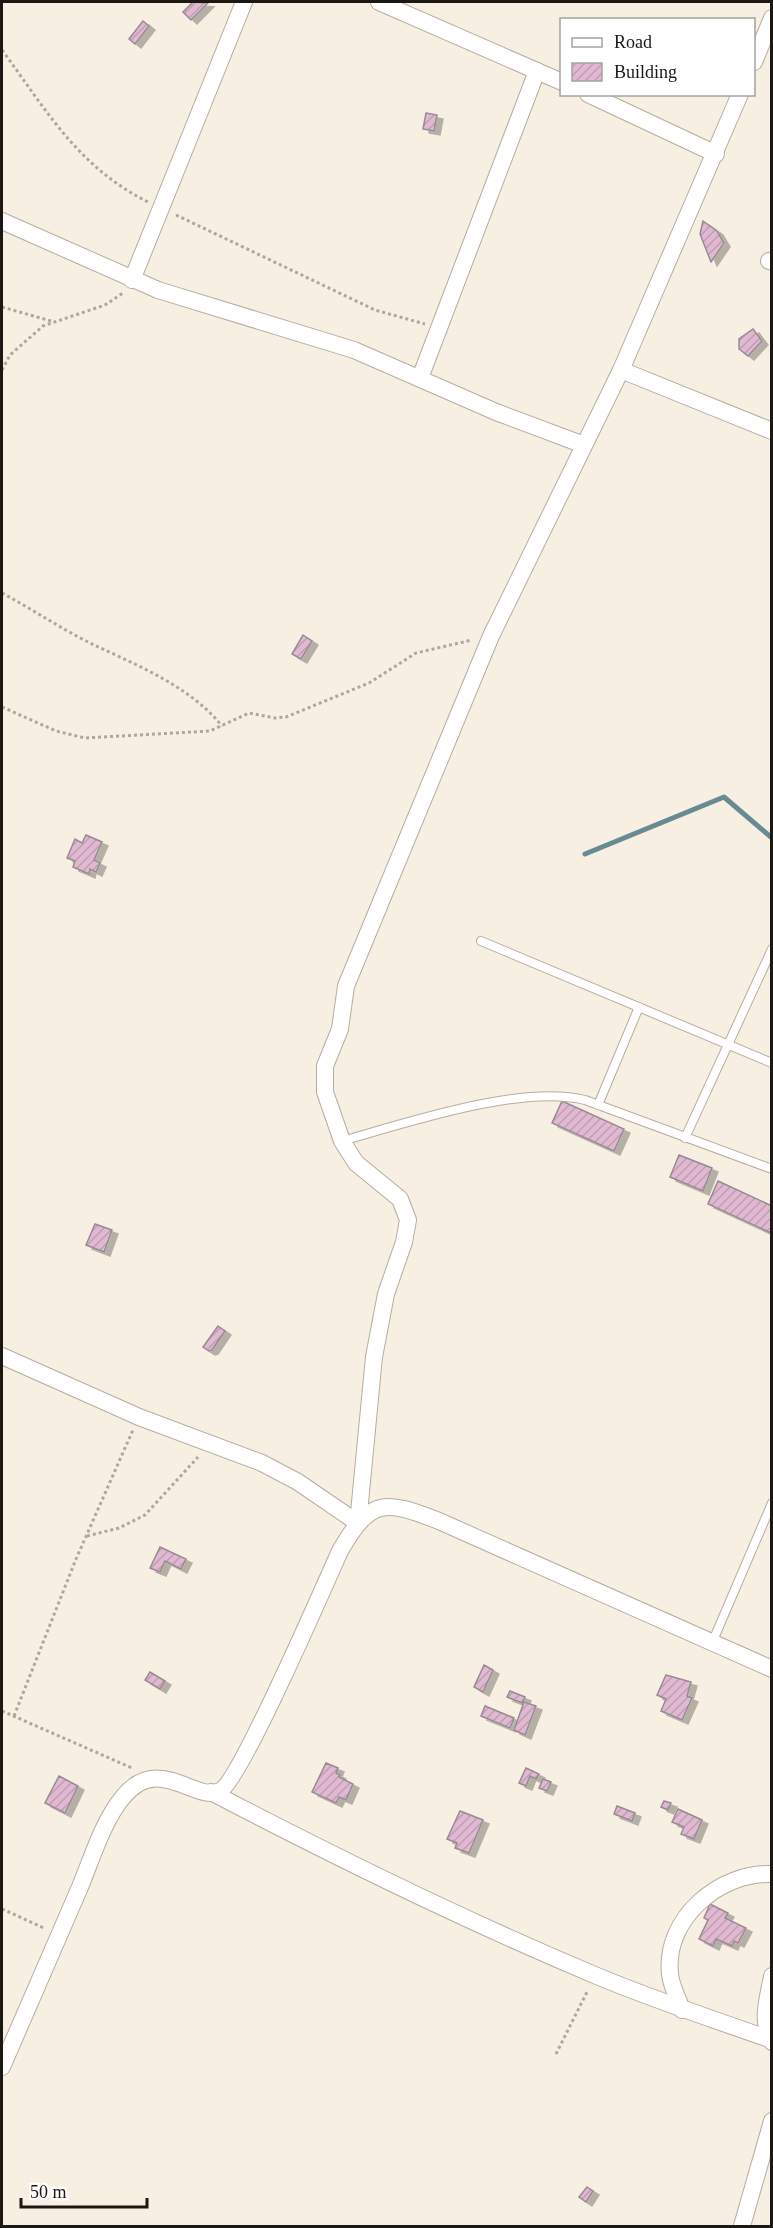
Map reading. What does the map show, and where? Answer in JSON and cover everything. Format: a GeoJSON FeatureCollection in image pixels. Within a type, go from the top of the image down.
{"type":"FeatureCollection","features":[{"type":"Feature","properties":{"kind":"street"},"geometry":{"type":"LineString","coordinates":[[132,280],[244,2]]}},
{"type":"Feature","properties":{"kind":"street"},"geometry":{"type":"LineString","coordinates":[[379,2],[560,82]]}},
{"type":"Feature","properties":{"kind":"street"},"geometry":{"type":"LineString","coordinates":[[755,57],[771,18]]}},
{"type":"Feature","properties":{"kind":"street"},"geometry":{"type":"LineString","coordinates":[[420,378],[537,71]]}},
{"type":"Feature","properties":{"kind":"street"},"geometry":{"type":"LineString","coordinates":[[592,96],[716,154]]}},
{"type":"Feature","properties":{"kind":"street"},"geometry":{"type":"LineString","coordinates":[[358,1522],[374,1357],[386,1294],[404,1242],[408,1220],[400,1199],[356,1163],[342,1141],[325,1092],[324,1073],[340,1029],[351,969],[491,636],[621,370],[739,96]]}},
{"type":"Feature","properties":{"kind":"street"},"geometry":{"type":"LineString","coordinates":[[2,221],[86,257],[132,280],[354,350],[496,412],[584,445]]}},
{"type":"Feature","properties":{"kind":"street"},"geometry":{"type":"LineString","coordinates":[[621,370],[771,431]]}},
{"type":"Feature","properties":{"kind":"street"},"geometry":{"type":"LineString","coordinates":[[2,1356],[139,1417],[262,1463],[298,1482],[358,1522]]}},
{"type":"Feature","properties":{"kind":"street"},"geometry":{"type":"LineString","coordinates":[[212,1792],[223,1789],[237,1768],[340,1551],[358,1522],[379,1507],[394,1506],[410,1510],[771,1669]]}},
{"type":"Feature","properties":{"kind":"street"},"geometry":{"type":"LineString","coordinates":[[2,2067],[111,1815],[122,1797],[135,1787],[155,1779],[212,1792],[356,1866],[596,1975],[682,2010],[771,2041]]}},
{"type":"Feature","properties":{"kind":"street"},"geometry":{"type":"LineString","coordinates":[[682,2010],[670,1976],[670,1967],[674,1945],[685,1918],[705,1897],[728,1882],[750,1874],[771,1874]]}},
{"type":"Feature","properties":{"kind":"street"},"geometry":{"type":"LineString","coordinates":[[771,1976],[765,2017],[771,2041]]}},
{"type":"Feature","properties":{"kind":"street"},"geometry":{"type":"LineString","coordinates":[[742,2226],[771,2121]]}},
{"type":"Feature","properties":{"kind":"lane"},"geometry":{"type":"LineString","coordinates":[[481,941],[771,1064]]}},
{"type":"Feature","properties":{"kind":"lane"},"geometry":{"type":"LineString","coordinates":[[685,1138],[771,949]]}},
{"type":"Feature","properties":{"kind":"lane"},"geometry":{"type":"LineString","coordinates":[[598,1105],[639,1007]]}},
{"type":"Feature","properties":{"kind":"lane"},"geometry":{"type":"LineString","coordinates":[[342,1141],[458,1111],[541,1095],[571,1096],[771,1169]]}},
{"type":"Feature","properties":{"kind":"lane"},"geometry":{"type":"LineString","coordinates":[[712,1643],[771,1503]]}},
{"type":"Feature","properties":{"kind":"path"},"geometry":{"type":"LineString","coordinates":[[2,50],[78,153],[128,192],[242,244],[375,310],[438,327]]}},
{"type":"Feature","properties":{"kind":"path"},"geometry":{"type":"LineString","coordinates":[[2,369],[10,355],[52,322],[105,305],[123,293],[132,280]]}},
{"type":"Feature","properties":{"kind":"path"},"geometry":{"type":"LineString","coordinates":[[2,307],[52,322]]}},
{"type":"Feature","properties":{"kind":"path"},"geometry":{"type":"LineString","coordinates":[[2,593],[70,632],[159,677],[206,708],[222,726]]}},
{"type":"Feature","properties":{"kind":"path"},"geometry":{"type":"LineString","coordinates":[[2,707],[56,731],[79,737],[197,733],[222,726],[249,713],[275,718],[286,717],[369,683],[416,653],[438,646],[491,636]]}},
{"type":"Feature","properties":{"kind":"path"},"geometry":{"type":"LineString","coordinates":[[14,1716],[86,1537],[139,1417]]}},
{"type":"Feature","properties":{"kind":"path"},"geometry":{"type":"LineString","coordinates":[[86,1537],[119,1528],[145,1515],[209,1444]]}},
{"type":"Feature","properties":{"kind":"path"},"geometry":{"type":"LineString","coordinates":[[2,1711],[155,1779]]}},
{"type":"Feature","properties":{"kind":"path"},"geometry":{"type":"LineString","coordinates":[[2,1910],[59,1934]]}},
{"type":"Feature","properties":{"kind":"path"},"geometry":{"type":"LineString","coordinates":[[556,2054],[596,1975]]}},
{"type":"Feature","properties":{"kind":"building"},"geometry":{"type":"Polygon","coordinates":[[[193,2],[208,3],[191,20],[183,12],[193,2]]]}},
{"type":"Feature","properties":{"kind":"building"},"geometry":{"type":"Polygon","coordinates":[[[143,21],[149,26],[135,44],[129,39],[143,21]]]}},
{"type":"Feature","properties":{"kind":"building"},"geometry":{"type":"Polygon","coordinates":[[[426,113],[437,115],[434,131],[423,129],[426,113]]]}},
{"type":"Feature","properties":{"kind":"building"},"geometry":{"type":"Polygon","coordinates":[[[703,221],[717,231],[724,243],[711,262],[700,234],[703,221]]]}},
{"type":"Feature","properties":{"kind":"building"},"geometry":{"type":"Polygon","coordinates":[[[753,329],[762,341],[748,356],[739,349],[739,339],[753,329]]]}},
{"type":"Feature","properties":{"kind":"building"},"geometry":{"type":"Polygon","coordinates":[[[303,635],[312,641],[301,659],[292,654],[303,635]]]}},
{"type":"Feature","properties":{"kind":"building"},"geometry":{"type":"Polygon","coordinates":[[[86,835],[102,842],[94,860],[100,863],[96,872],[90,869],[89,874],[73,867],[75,861],[67,858],[75,839],[82,843],[86,835]]]}},
{"type":"Feature","properties":{"kind":"building"},"geometry":{"type":"Polygon","coordinates":[[[562,1101],[624,1129],[614,1151],[552,1123],[562,1101]]]}},
{"type":"Feature","properties":{"kind":"building"},"geometry":{"type":"Polygon","coordinates":[[[679,1155],[712,1168],[703,1191],[670,1177],[679,1155]]]}},
{"type":"Feature","properties":{"kind":"building"},"geometry":{"type":"Polygon","coordinates":[[[718,1181],[772,1206],[771,1233],[708,1204],[718,1181]]]}},
{"type":"Feature","properties":{"kind":"building"},"geometry":{"type":"Polygon","coordinates":[[[95,1224],[112,1230],[104,1252],[86,1245],[95,1224]]]}},
{"type":"Feature","properties":{"kind":"building"},"geometry":{"type":"Polygon","coordinates":[[[218,1326],[225,1331],[209,1351],[203,1347],[218,1326]]]}},
{"type":"Feature","properties":{"kind":"building"},"geometry":{"type":"Polygon","coordinates":[[[160,1547],[186,1559],[181,1569],[165,1561],[160,1572],[150,1568],[160,1547]]]}},
{"type":"Feature","properties":{"kind":"building"},"geometry":{"type":"Polygon","coordinates":[[[484,1665],[493,1670],[483,1692],[474,1687],[484,1665]]]}},
{"type":"Feature","properties":{"kind":"building"},"geometry":{"type":"Polygon","coordinates":[[[150,1672],[165,1681],[160,1689],[145,1680],[150,1672]]]}},
{"type":"Feature","properties":{"kind":"building"},"geometry":{"type":"Polygon","coordinates":[[[666,1675],[691,1682],[687,1696],[692,1698],[682,1720],[661,1711],[666,1699],[657,1695],[666,1675]]]}},
{"type":"Feature","properties":{"kind":"building"},"geometry":{"type":"Polygon","coordinates":[[[510,1691],[525,1697],[522,1703],[507,1697],[510,1691]]]}},
{"type":"Feature","properties":{"kind":"building"},"geometry":{"type":"Polygon","coordinates":[[[524,1702],[536,1706],[525,1735],[514,1730],[524,1702]]]}},
{"type":"Feature","properties":{"kind":"building"},"geometry":{"type":"Polygon","coordinates":[[[485,1706],[514,1718],[510,1728],[481,1716],[485,1706]]]}},
{"type":"Feature","properties":{"kind":"building"},"geometry":{"type":"Polygon","coordinates":[[[326,1763],[338,1768],[336,1773],[340,1775],[339,1777],[353,1784],[346,1800],[339,1797],[336,1803],[312,1792],[326,1763]]]}},
{"type":"Feature","properties":{"kind":"building"},"geometry":{"type":"Polygon","coordinates":[[[526,1768],[539,1774],[536,1779],[530,1776],[526,1786],[519,1783],[526,1768]]]}},
{"type":"Feature","properties":{"kind":"building"},"geometry":{"type":"Polygon","coordinates":[[[59,1776],[78,1786],[65,1813],[45,1803],[59,1776]]]}},
{"type":"Feature","properties":{"kind":"building"},"geometry":{"type":"Polygon","coordinates":[[[543,1779],[551,1782],[547,1791],[539,1788],[543,1779]]]}},
{"type":"Feature","properties":{"kind":"building"},"geometry":{"type":"Polygon","coordinates":[[[664,1801],[671,1803],[668,1810],[661,1807],[664,1801]]]}},
{"type":"Feature","properties":{"kind":"building"},"geometry":{"type":"Polygon","coordinates":[[[617,1806],[635,1813],[632,1821],[614,1814],[617,1806]]]}},
{"type":"Feature","properties":{"kind":"building"},"geometry":{"type":"Polygon","coordinates":[[[678,1809],[702,1820],[694,1839],[681,1834],[684,1827],[672,1822],[678,1809]]]}},
{"type":"Feature","properties":{"kind":"building"},"geometry":{"type":"Polygon","coordinates":[[[460,1811],[483,1820],[469,1853],[455,1848],[457,1843],[447,1839],[460,1811]]]}},
{"type":"Feature","properties":{"kind":"building"},"geometry":{"type":"Polygon","coordinates":[[[710,1904],[728,1913],[725,1918],[746,1928],[738,1943],[734,1941],[732,1946],[716,1939],[713,1946],[699,1939],[708,1920],[704,1918],[710,1904]]]}},
{"type":"Feature","properties":{"kind":"building"},"geometry":{"type":"Polygon","coordinates":[[[587,2187],[593,2191],[586,2202],[579,2197],[587,2187]]]}},
{"type":"Feature","properties":{"kind":"waterway"},"geometry":{"type":"LineString","coordinates":[[585,854],[724,797],[772,838]]}}]}
